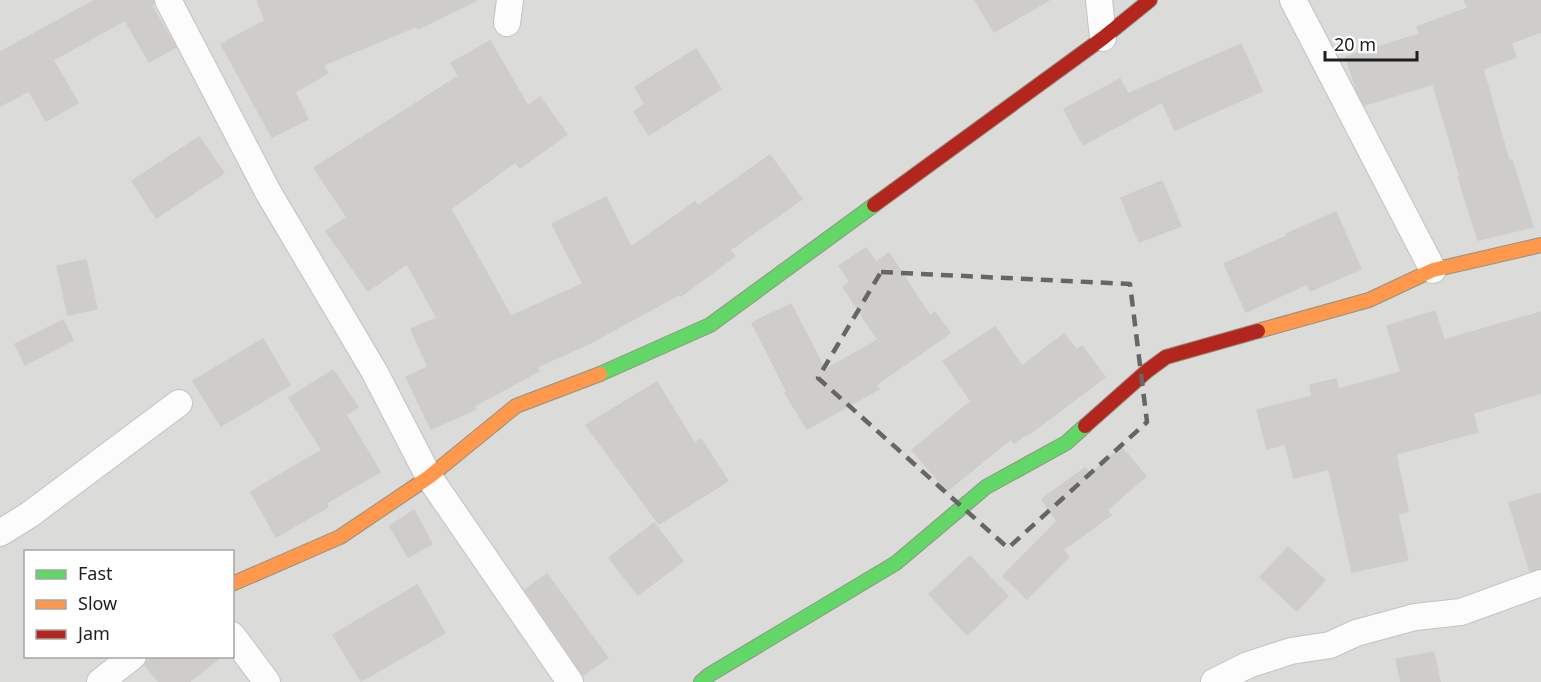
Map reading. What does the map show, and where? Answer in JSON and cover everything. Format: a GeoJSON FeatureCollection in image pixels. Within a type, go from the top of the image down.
{"type":"FeatureCollection","features":[{"type":"Feature","properties":{"kind":"street"},"geometry":{"type":"LineString","coordinates":[[168,0],[268,192],[375,370],[429,477],[570,682]]}},
{"type":"Feature","properties":{"kind":"street"},"geometry":{"type":"LineString","coordinates":[[1099,0],[1103,38]]}},
{"type":"Feature","properties":{"kind":"street"},"geometry":{"type":"LineString","coordinates":[[234,583],[340,537],[429,477],[516,406],[601,374],[710,325],[1103,38],[1150,0]]}},
{"type":"Feature","properties":{"kind":"street"},"geometry":{"type":"LineString","coordinates":[[1293,0],[1434,270]]}},
{"type":"Feature","properties":{"kind":"street"},"geometry":{"type":"LineString","coordinates":[[700,682],[896,563],[986,487],[1066,443],[1166,357],[1369,300],[1434,270],[1541,245]]}},
{"type":"Feature","properties":{"kind":"street"},"geometry":{"type":"LineString","coordinates":[[0,533],[29,515],[179,403]]}},
{"type":"Feature","properties":{"kind":"street"},"geometry":{"type":"LineString","coordinates":[[1214,682],[1248,665],[1291,651],[1330,645],[1356,633],[1415,617],[1461,612],[1541,583]]}},
{"type":"Feature","properties":{"kind":"street"},"geometry":{"type":"LineString","coordinates":[[234,638],[267,682]]}},
{"type":"Feature","properties":{"kind":"street"},"geometry":{"type":"LineString","coordinates":[[100,682],[132,658]]}},
{"type":"Feature","properties":{"kind":"highlighted area"},"geometry":{"type":"Polygon","coordinates":[[[881,272],[1130,284],[1147,422],[1008,548],[818,378],[881,272]]]}},
{"type":"Feature","properties":{"kind":"shaded area"},"geometry":{"type":"Polygon","coordinates":[[[0,0],[1541,0],[1541,682],[0,682],[0,0]]]}},
{"type":"Feature","properties":{"kind":"building"},"geometry":{"type":"Polygon","coordinates":[[[95,0],[153,0],[154,4],[151,5],[176,47],[149,62],[125,20],[53,60],[78,103],[46,121],[29,91],[0,106],[0,52],[95,0]]]}},
{"type":"Feature","properties":{"kind":"building"},"geometry":{"type":"Polygon","coordinates":[[[257,0],[477,0],[418,29],[417,26],[323,65],[328,73],[295,92],[308,119],[272,137],[221,44],[265,21],[257,0]]]}},
{"type":"Feature","properties":{"kind":"building"},"geometry":{"type":"Polygon","coordinates":[[[975,0],[1049,0],[994,32],[975,0]]]}},
{"type":"Feature","properties":{"kind":"building"},"geometry":{"type":"Polygon","coordinates":[[[1464,0],[1541,0],[1541,32],[1511,43],[1516,57],[1483,69],[1509,161],[1512,160],[1533,227],[1478,240],[1433,84],[1364,105],[1357,92],[1346,57],[1420,34],[1417,27],[1468,8],[1464,0]]]}},
{"type":"Feature","properties":{"kind":"building"},"geometry":{"type":"Polygon","coordinates":[[[490,41],[528,106],[540,97],[567,134],[520,168],[515,162],[451,209],[511,316],[583,284],[552,224],[606,197],[631,247],[695,202],[698,206],[770,155],[802,199],[730,250],[735,256],[681,296],[680,294],[590,343],[537,367],[539,371],[474,406],[476,409],[431,429],[406,377],[428,367],[411,329],[437,318],[407,264],[368,291],[326,231],[347,217],[314,168],[459,76],[451,63],[490,41]]]}},
{"type":"Feature","properties":{"kind":"building"},"geometry":{"type":"Polygon","coordinates":[[[1241,44],[1262,91],[1175,130],[1162,102],[1083,145],[1064,109],[1120,79],[1128,94],[1241,44]]]}},
{"type":"Feature","properties":{"kind":"building"},"geometry":{"type":"Polygon","coordinates":[[[696,49],[721,89],[649,135],[634,112],[645,104],[635,87],[696,49]]]}},
{"type":"Feature","properties":{"kind":"building"},"geometry":{"type":"Polygon","coordinates":[[[199,137],[224,173],[156,218],[132,181],[199,137]]]}},
{"type":"Feature","properties":{"kind":"building"},"geometry":{"type":"Polygon","coordinates":[[[1162,181],[1181,226],[1139,242],[1121,198],[1162,181]]]}},
{"type":"Feature","properties":{"kind":"building"},"geometry":{"type":"Polygon","coordinates":[[[1336,212],[1361,269],[1310,291],[1307,284],[1246,312],[1224,264],[1336,212]]]}},
{"type":"Feature","properties":{"kind":"building"},"geometry":{"type":"Polygon","coordinates":[[[866,248],[876,262],[889,253],[930,316],[935,312],[950,333],[876,385],[879,389],[807,429],[785,393],[787,392],[752,323],[791,304],[825,370],[878,340],[843,287],[850,282],[839,266],[866,248]]]}},
{"type":"Feature","properties":{"kind":"building"},"geometry":{"type":"Polygon","coordinates":[[[86,260],[97,309],[68,315],[57,266],[86,260]]]}},
{"type":"Feature","properties":{"kind":"building"},"geometry":{"type":"Polygon","coordinates":[[[1435,311],[1444,340],[1541,312],[1541,393],[1473,413],[1478,432],[1396,454],[1408,511],[1398,514],[1408,560],[1352,572],[1329,469],[1294,478],[1285,444],[1267,449],[1257,410],[1312,396],[1310,385],[1336,379],[1339,389],[1401,372],[1387,326],[1435,311]]]}},
{"type":"Feature","properties":{"kind":"building"},"geometry":{"type":"Polygon","coordinates":[[[63,320],[73,340],[25,365],[15,344],[63,320]]]}},
{"type":"Feature","properties":{"kind":"building"},"geometry":{"type":"Polygon","coordinates":[[[995,327],[1022,366],[1064,334],[1077,350],[1082,346],[1105,377],[1028,435],[1014,443],[1011,439],[947,491],[912,450],[971,401],[943,361],[995,327]]]}},
{"type":"Feature","properties":{"kind":"building"},"geometry":{"type":"Polygon","coordinates":[[[263,339],[290,385],[221,426],[193,381],[263,339]]]}},
{"type":"Feature","properties":{"kind":"building"},"geometry":{"type":"Polygon","coordinates":[[[333,370],[358,407],[346,415],[380,472],[326,503],[328,507],[276,537],[251,492],[322,450],[289,398],[333,370]]]}},
{"type":"Feature","properties":{"kind":"building"},"geometry":{"type":"Polygon","coordinates":[[[657,382],[694,443],[701,439],[728,481],[659,524],[586,425],[657,382]]]}},
{"type":"Feature","properties":{"kind":"building"},"geometry":{"type":"Polygon","coordinates":[[[1121,447],[1146,476],[1107,510],[1111,515],[1063,550],[1069,557],[1027,599],[1003,576],[1057,521],[1042,499],[1085,468],[1091,474],[1121,447]]]}},
{"type":"Feature","properties":{"kind":"building"},"geometry":{"type":"Polygon","coordinates":[[[1541,493],[1541,568],[1530,571],[1509,503],[1541,493]]]}},
{"type":"Feature","properties":{"kind":"building"},"geometry":{"type":"Polygon","coordinates":[[[414,510],[432,544],[408,557],[390,526],[414,510]]]}},
{"type":"Feature","properties":{"kind":"building"},"geometry":{"type":"Polygon","coordinates":[[[654,523],[683,561],[638,595],[609,558],[654,523]]]}},
{"type":"Feature","properties":{"kind":"building"},"geometry":{"type":"Polygon","coordinates":[[[1288,547],[1325,580],[1297,611],[1260,577],[1288,547]]]}},
{"type":"Feature","properties":{"kind":"building"},"geometry":{"type":"Polygon","coordinates":[[[970,556],[1008,596],[967,635],[929,594],[970,556]]]}},
{"type":"Feature","properties":{"kind":"building"},"geometry":{"type":"Polygon","coordinates":[[[547,574],[608,658],[583,675],[525,590],[547,574]]]}},
{"type":"Feature","properties":{"kind":"building"},"geometry":{"type":"Polygon","coordinates":[[[417,585],[445,633],[361,681],[333,635],[417,585]]]}},
{"type":"Feature","properties":{"kind":"building"},"geometry":{"type":"Polygon","coordinates":[[[1434,652],[1440,682],[1401,682],[1396,659],[1434,652]]]}},
{"type":"Feature","properties":{"kind":"building"},"geometry":{"type":"Polygon","coordinates":[[[148,658],[220,658],[189,682],[159,682],[145,665],[148,658]]]}},
{"type":"Feature","properties":{"kind":"traffic: fast"},"geometry":{"type":"LineString","coordinates":[[600,374],[710,325],[874,205]]}},
{"type":"Feature","properties":{"kind":"traffic: fast"},"geometry":{"type":"LineString","coordinates":[[701,682],[709,675],[896,563],[986,487],[1066,443],[1085,426]]}},
{"type":"Feature","properties":{"kind":"traffic: slow"},"geometry":{"type":"LineString","coordinates":[[1258,331],[1369,300],[1433,270],[1541,245]]}},
{"type":"Feature","properties":{"kind":"traffic: slow"},"geometry":{"type":"LineString","coordinates":[[234,583],[340,537],[429,477],[516,406],[600,374]]}},
{"type":"Feature","properties":{"kind":"traffic: jam"},"geometry":{"type":"LineString","coordinates":[[874,205],[1103,38],[1150,0]]}},
{"type":"Feature","properties":{"kind":"traffic: jam"},"geometry":{"type":"LineString","coordinates":[[1085,426],[1166,357],[1258,331]]}}]}
